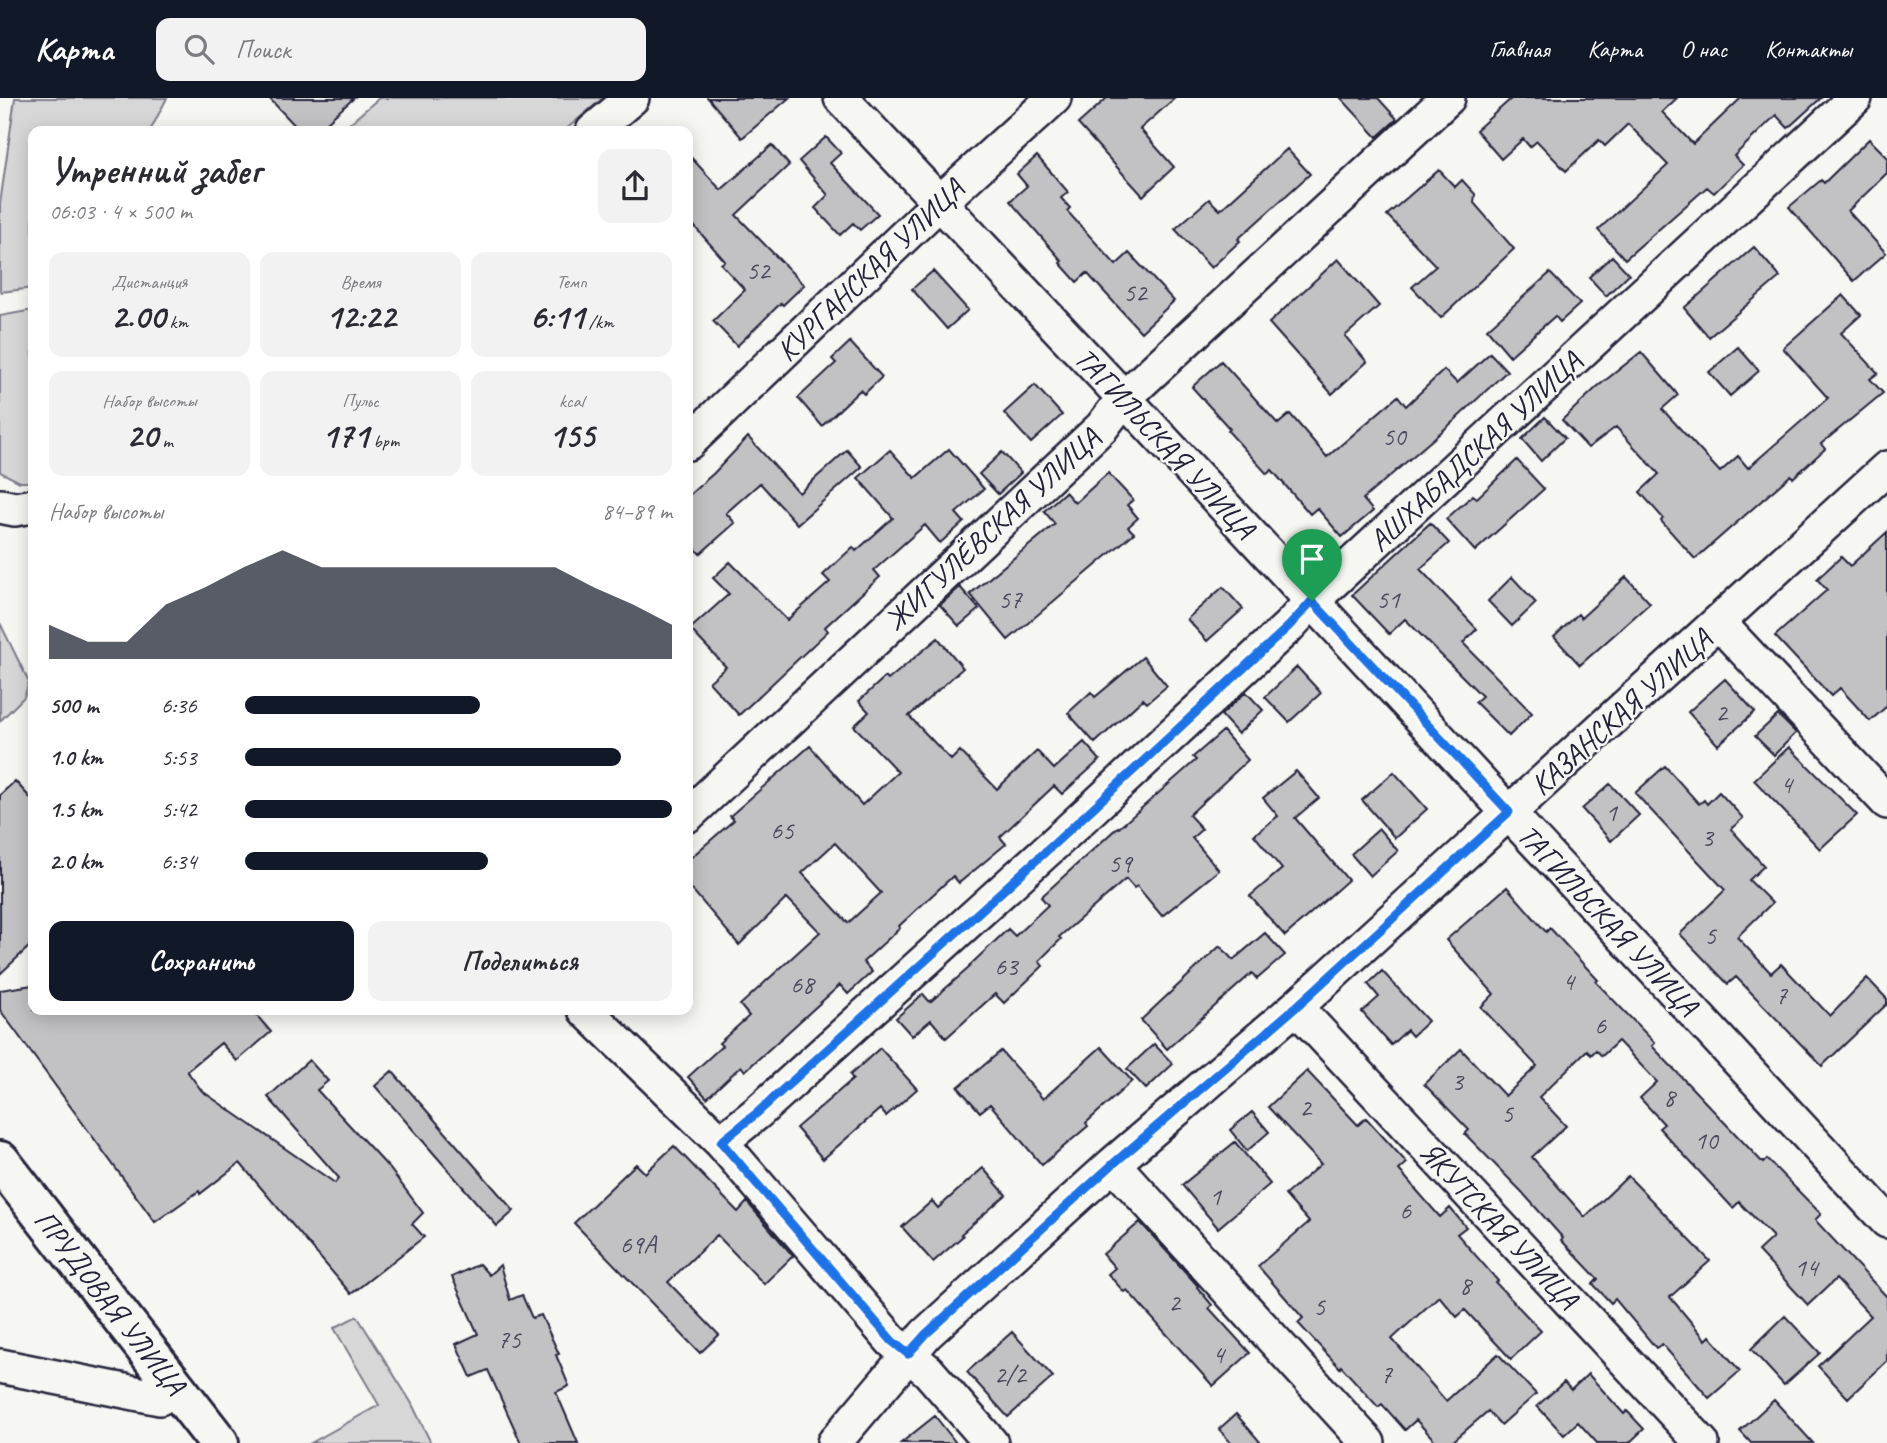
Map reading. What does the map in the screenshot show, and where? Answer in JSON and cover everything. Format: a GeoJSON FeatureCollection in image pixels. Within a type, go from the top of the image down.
{"type":"FeatureCollection","features":[{"type":"Feature","properties":{"kind":"main road","name":"ПРУДОВАЯ УЛИЦА"},"geometry":{"type":"LineString","coordinates":[[0,1161],[219,1443]]}},
{"type":"Feature","properties":{"kind":"street"},"geometry":{"type":"LineString","coordinates":[[599,126],[632,98]]}},
{"type":"Feature","properties":{"kind":"street","name":"ТАГИЛЬСКАЯ УЛИЦА"},"geometry":{"type":"LineString","coordinates":[[841,98],[1124,398],[1887,1221]]}},
{"type":"Feature","properties":{"kind":"street","name":"КУРГАНСКАЯ УЛИЦА"},"geometry":{"type":"LineString","coordinates":[[693,438],[939,203],[1054,98]]}},
{"type":"Feature","properties":{"kind":"street","name":"ЖИГУЛЁВСКАЯ УЛИЦА"},"geometry":{"type":"LineString","coordinates":[[693,810],[1102,427],[1124,398],[1448,98]]}},
{"type":"Feature","properties":{"kind":"street","name":"АШХАБАДСКАЯ УЛИЦА"},"geometry":{"type":"LineString","coordinates":[[721,1142],[767,1104],[1054,844],[1855,98]]}},
{"type":"Feature","properties":{"kind":"street","name":"КАЗАНСКАЯ УЛИЦА"},"geometry":{"type":"LineString","coordinates":[[834,1443],[926,1334],[1113,1164],[1296,1007],[1887,468]]}},
{"type":"Feature","properties":{"kind":"street"},"geometry":{"type":"LineString","coordinates":[[0,506],[15,509],[28,507]]}},
{"type":"Feature","properties":{"kind":"street"},"geometry":{"type":"LineString","coordinates":[[1718,624],[1887,802]]}},
{"type":"Feature","properties":{"kind":"street","name":"ЯКУТСКАЯ УЛИЦА"},"geometry":{"type":"LineString","coordinates":[[1296,1007],[1702,1443]]}},
{"type":"Feature","properties":{"kind":"street"},"geometry":{"type":"LineString","coordinates":[[590,1015],[721,1142],[892,1341],[928,1371],[991,1443]]}},
{"type":"Feature","properties":{"kind":"street"},"geometry":{"type":"LineString","coordinates":[[1113,1164],[1368,1443]]}},
{"type":"Feature","properties":{"kind":"street"},"geometry":{"type":"LineString","coordinates":[[0,1366],[160,1398],[176,1388]]}},
{"type":"Feature","properties":{"kind":"shaded area"},"geometry":{"type":"Polygon","coordinates":[[[15,98],[167,98],[153,126],[28,126],[28,289],[0,292],[0,204],[15,98]]]}},
{"type":"Feature","properties":{"kind":"shaded area"},"geometry":{"type":"Polygon","coordinates":[[[379,98],[603,98],[570,126],[347,126],[379,98]]]}},
{"type":"Feature","properties":{"kind":"shaded area"},"geometry":{"type":"Polygon","coordinates":[[[28,311],[28,482],[20,482],[0,472],[0,316],[28,311]]]}},
{"type":"Feature","properties":{"kind":"shaded area"},"geometry":{"type":"Polygon","coordinates":[[[0,623],[28,685],[24,697],[0,721],[0,623]]]}},
{"type":"Feature","properties":{"kind":"shaded area"},"geometry":{"type":"Polygon","coordinates":[[[357,1316],[411,1402],[431,1443],[311,1443],[379,1405],[334,1328],[357,1316]]]}},
{"type":"Feature","properties":{"kind":"building"},"geometry":{"type":"Polygon","coordinates":[[[269,98],[354,98],[323,126],[295,126],[269,98]]]}},
{"type":"Feature","properties":{"kind":"building"},"geometry":{"type":"Polygon","coordinates":[[[708,98],[789,98],[742,138],[708,98]]]}},
{"type":"Feature","properties":{"kind":"building"},"geometry":{"type":"Polygon","coordinates":[[[1107,98],[1175,98],[1140,129],[1174,167],[1143,196],[1078,124],[1107,98]]]}},
{"type":"Feature","properties":{"kind":"building"},"geometry":{"type":"Polygon","coordinates":[[[1341,98],[1378,98],[1397,119],[1377,137],[1341,98]]]}},
{"type":"Feature","properties":{"kind":"building"},"geometry":{"type":"Polygon","coordinates":[[[1512,98],[1677,98],[1662,112],[1693,144],[1741,98],[1821,98],[1788,128],[1776,115],[1734,156],[1743,165],[1714,193],[1707,187],[1625,259],[1598,230],[1668,165],[1628,124],[1605,146],[1599,140],[1566,171],[1537,141],[1530,147],[1523,139],[1501,159],[1476,130],[1512,98]]]}},
{"type":"Feature","properties":{"kind":"building"},"geometry":{"type":"Polygon","coordinates":[[[826,137],[841,153],[830,163],[878,214],[860,230],[853,223],[840,235],[815,208],[828,195],[799,161],[826,137]]]}},
{"type":"Feature","properties":{"kind":"building"},"geometry":{"type":"Polygon","coordinates":[[[1869,139],[1887,157],[1887,173],[1848,211],[1886,253],[1854,281],[1789,207],[1821,180],[1824,183],[1869,139]]]}},
{"type":"Feature","properties":{"kind":"building"},"geometry":{"type":"Polygon","coordinates":[[[772,145],[789,165],[736,215],[804,285],[783,305],[781,303],[737,346],[713,321],[745,290],[721,264],[725,261],[693,225],[693,159],[721,190],[772,145]]]}},
{"type":"Feature","properties":{"kind":"building"},"geometry":{"type":"Polygon","coordinates":[[[1287,149],[1310,174],[1238,239],[1240,241],[1211,268],[1175,229],[1209,199],[1220,210],[1287,149]]]}},
{"type":"Feature","properties":{"kind":"building"},"geometry":{"type":"Polygon","coordinates":[[[1037,156],[1068,192],[1061,198],[1070,208],[1067,211],[1116,265],[1129,253],[1174,301],[1141,332],[1087,273],[1077,282],[1010,201],[1027,186],[1017,174],[1037,156]]]}},
{"type":"Feature","properties":{"kind":"building"},"geometry":{"type":"Polygon","coordinates":[[[1439,170],[1455,187],[1462,180],[1475,194],[1474,203],[1514,249],[1441,318],[1412,287],[1436,266],[1387,215],[1439,170]]]}},
{"type":"Feature","properties":{"kind":"building"},"geometry":{"type":"Polygon","coordinates":[[[1754,247],[1780,277],[1709,337],[1684,308],[1754,247]]]}},
{"type":"Feature","properties":{"kind":"building"},"geometry":{"type":"Polygon","coordinates":[[[1612,256],[1629,274],[1606,296],[1589,277],[1612,256]]]}},
{"type":"Feature","properties":{"kind":"building"},"geometry":{"type":"Polygon","coordinates":[[[1338,259],[1379,306],[1345,336],[1367,362],[1332,394],[1269,323],[1338,259]]]}},
{"type":"Feature","properties":{"kind":"building"},"geometry":{"type":"Polygon","coordinates":[[[933,271],[968,310],[947,329],[912,289],[933,271]]]}},
{"type":"Feature","properties":{"kind":"building"},"geometry":{"type":"Polygon","coordinates":[[[1550,273],[1580,304],[1560,322],[1555,316],[1510,356],[1487,329],[1550,273]]]}},
{"type":"Feature","properties":{"kind":"building"},"geometry":{"type":"Polygon","coordinates":[[[1843,295],[1861,315],[1841,333],[1878,373],[1870,379],[1883,393],[1821,444],[1825,449],[1793,478],[1791,475],[1695,559],[1661,521],[1663,518],[1640,492],[1659,474],[1616,427],[1588,448],[1562,420],[1597,387],[1641,352],[1678,395],[1662,409],[1720,472],[1738,456],[1748,468],[1828,398],[1783,348],[1843,295]]]}},
{"type":"Feature","properties":{"kind":"building"},"geometry":{"type":"Polygon","coordinates":[[[850,342],[882,377],[864,394],[860,390],[822,426],[798,398],[836,363],[832,359],[850,342]]]}},
{"type":"Feature","properties":{"kind":"building"},"geometry":{"type":"Polygon","coordinates":[[[1738,347],[1759,371],[1730,396],[1709,372],[1738,347]]]}},
{"type":"Feature","properties":{"kind":"building"},"geometry":{"type":"Polygon","coordinates":[[[1490,353],[1507,371],[1454,421],[1363,499],[1373,511],[1342,537],[1317,508],[1310,514],[1272,470],[1267,474],[1192,387],[1221,361],[1278,424],[1290,414],[1327,457],[1398,396],[1406,406],[1444,370],[1457,383],[1490,353]]]}},
{"type":"Feature","properties":{"kind":"building"},"geometry":{"type":"Polygon","coordinates":[[[1035,385],[1062,415],[1031,443],[1004,413],[1035,385]]]}},
{"type":"Feature","properties":{"kind":"building"},"geometry":{"type":"Polygon","coordinates":[[[1545,417],[1565,438],[1541,461],[1522,439],[1545,417]]]}},
{"type":"Feature","properties":{"kind":"building"},"geometry":{"type":"Polygon","coordinates":[[[748,437],[799,493],[847,450],[862,467],[797,524],[760,483],[726,513],[735,523],[700,554],[693,546],[693,492],[748,437]]]}},
{"type":"Feature","properties":{"kind":"building"},"geometry":{"type":"Polygon","coordinates":[[[949,449],[984,489],[956,513],[964,522],[940,543],[925,525],[874,570],[880,577],[825,627],[828,631],[739,715],[709,682],[726,667],[693,632],[693,626],[729,594],[713,578],[730,562],[787,620],[830,582],[823,575],[853,547],[856,551],[893,518],[858,478],[890,450],[915,478],[949,449]]]}},
{"type":"Feature","properties":{"kind":"building"},"geometry":{"type":"Polygon","coordinates":[[[1002,452],[1021,473],[998,494],[979,474],[1002,452]]]}},
{"type":"Feature","properties":{"kind":"building"},"geometry":{"type":"Polygon","coordinates":[[[1517,460],[1544,489],[1475,551],[1446,519],[1473,495],[1477,498],[1517,460]]]}},
{"type":"Feature","properties":{"kind":"building"},"geometry":{"type":"Polygon","coordinates":[[[1108,473],[1133,500],[1127,505],[1138,518],[1128,527],[1134,533],[1008,640],[970,594],[1055,524],[1044,511],[1065,492],[1075,503],[1108,473]]]}},
{"type":"Feature","properties":{"kind":"building"},"geometry":{"type":"Polygon","coordinates":[[[1430,523],[1449,543],[1420,569],[1477,629],[1463,643],[1532,713],[1509,736],[1475,702],[1482,696],[1405,619],[1389,634],[1352,595],[1430,523]]]}},
{"type":"Feature","properties":{"kind":"building"},"geometry":{"type":"Polygon","coordinates":[[[1887,532],[1887,706],[1870,721],[1840,688],[1831,696],[1775,636],[1827,590],[1817,579],[1841,557],[1850,566],[1887,532]]]}},
{"type":"Feature","properties":{"kind":"building"},"geometry":{"type":"Polygon","coordinates":[[[1512,577],[1536,603],[1512,626],[1488,601],[1512,577]]]}},
{"type":"Feature","properties":{"kind":"building"},"geometry":{"type":"Polygon","coordinates":[[[1626,577],[1650,603],[1580,665],[1554,637],[1578,614],[1581,618],[1626,577]]]}},
{"type":"Feature","properties":{"kind":"building"},"geometry":{"type":"Polygon","coordinates":[[[960,587],[979,609],[959,626],[940,605],[960,587]]]}},
{"type":"Feature","properties":{"kind":"building"},"geometry":{"type":"Polygon","coordinates":[[[1223,587],[1243,609],[1207,641],[1187,619],[1223,587]]]}},
{"type":"Feature","properties":{"kind":"building"},"geometry":{"type":"Polygon","coordinates":[[[938,638],[963,668],[909,716],[951,760],[960,751],[997,789],[1037,751],[1054,769],[1084,742],[1100,760],[1062,794],[1054,786],[1000,837],[1006,844],[959,883],[953,876],[899,926],[900,928],[863,962],[872,972],[848,994],[840,985],[745,1071],[741,1066],[707,1098],[688,1077],[722,1046],[719,1043],[749,1016],[740,1005],[820,932],[787,898],[739,945],[693,891],[693,856],[734,820],[730,816],[810,746],[862,805],[898,772],[854,726],[869,712],[859,701],[885,677],[888,680],[938,638]],[[835,843],[802,873],[848,923],[881,893],[835,843]]]}},
{"type":"Feature","properties":{"kind":"building"},"geometry":{"type":"Polygon","coordinates":[[[1143,657],[1167,686],[1147,703],[1143,699],[1095,743],[1068,713],[1091,692],[1095,697],[1143,657]]]}},
{"type":"Feature","properties":{"kind":"building"},"geometry":{"type":"Polygon","coordinates":[[[1297,667],[1321,693],[1289,722],[1265,697],[1297,667]]]}},
{"type":"Feature","properties":{"kind":"building"},"geometry":{"type":"Polygon","coordinates":[[[1725,679],[1755,712],[1718,745],[1688,712],[1725,679]]]}},
{"type":"Feature","properties":{"kind":"building"},"geometry":{"type":"Polygon","coordinates":[[[1246,692],[1263,710],[1238,734],[1221,715],[1246,692]]]}},
{"type":"Feature","properties":{"kind":"building"},"geometry":{"type":"Polygon","coordinates":[[[1778,715],[1796,733],[1774,755],[1755,736],[1778,715]]]}},
{"type":"Feature","properties":{"kind":"building"},"geometry":{"type":"Polygon","coordinates":[[[1223,731],[1248,760],[1189,815],[1202,829],[1192,838],[1219,870],[1162,916],[1137,886],[1134,888],[1126,879],[1059,937],[1061,939],[1039,961],[1043,966],[1004,1003],[995,994],[946,1038],[931,1020],[912,1036],[896,1018],[923,994],[930,1002],[1008,929],[1015,936],[1048,905],[1041,897],[1196,760],[1193,757],[1223,731]]]}},
{"type":"Feature","properties":{"kind":"building"},"geometry":{"type":"Polygon","coordinates":[[[1789,747],[1857,815],[1820,849],[1754,780],[1789,747]]]}},
{"type":"Feature","properties":{"kind":"building"},"geometry":{"type":"Polygon","coordinates":[[[1665,766],[1699,804],[1704,800],[1707,804],[1719,792],[1743,818],[1731,829],[1764,866],[1749,880],[1772,903],[1737,937],[1771,973],[1781,964],[1830,1016],[1867,978],[1887,999],[1887,1004],[1822,1066],[1736,977],[1728,984],[1680,934],[1725,890],[1635,793],[1665,766]]]}},
{"type":"Feature","properties":{"kind":"building"},"geometry":{"type":"Polygon","coordinates":[[[1296,771],[1319,798],[1295,818],[1348,880],[1285,936],[1250,896],[1282,869],[1254,835],[1278,816],[1263,798],[1296,771]]]}},
{"type":"Feature","properties":{"kind":"building"},"geometry":{"type":"Polygon","coordinates":[[[1394,772],[1427,809],[1395,838],[1362,800],[1394,772]]]}},
{"type":"Feature","properties":{"kind":"building"},"geometry":{"type":"Polygon","coordinates":[[[15,781],[28,795],[28,948],[0,974],[0,795],[15,781]]]}},
{"type":"Feature","properties":{"kind":"building"},"geometry":{"type":"Polygon","coordinates":[[[1610,784],[1639,815],[1611,841],[1582,809],[1610,784]]]}},
{"type":"Feature","properties":{"kind":"building"},"geometry":{"type":"Polygon","coordinates":[[[1379,829],[1398,851],[1370,876],[1351,854],[1379,829]]]}},
{"type":"Feature","properties":{"kind":"building"},"geometry":{"type":"Polygon","coordinates":[[[1507,887],[1546,932],[1550,928],[1598,980],[1596,982],[1655,1043],[1652,1046],[1763,1163],[1767,1159],[1821,1214],[1815,1220],[1887,1297],[1887,1361],[1848,1398],[1818,1366],[1871,1316],[1836,1279],[1808,1305],[1758,1251],[1773,1237],[1739,1202],[1733,1208],[1659,1128],[1664,1124],[1640,1098],[1657,1082],[1618,1041],[1602,1056],[1596,1050],[1591,1055],[1587,1050],[1539,1097],[1566,1126],[1532,1157],[1585,1217],[1628,1176],[1710,1261],[1670,1297],[1706,1340],[1710,1336],[1740,1371],[1709,1398],[1662,1344],[1656,1348],[1615,1299],[1611,1303],[1593,1284],[1598,1279],[1561,1240],[1563,1238],[1521,1191],[1465,1134],[1469,1130],[1424,1084],[1461,1049],[1505,1096],[1537,1066],[1481,1007],[1494,994],[1446,940],[1507,887]]]}},
{"type":"Feature","properties":{"kind":"building"},"geometry":{"type":"Polygon","coordinates":[[[1265,933],[1285,955],[1257,979],[1252,973],[1167,1049],[1141,1020],[1220,946],[1233,960],[1265,933]]]}},
{"type":"Feature","properties":{"kind":"building"},"geometry":{"type":"Polygon","coordinates":[[[1382,971],[1428,1021],[1412,1036],[1407,1030],[1391,1045],[1362,1012],[1379,997],[1368,984],[1382,971]]]}},
{"type":"Feature","properties":{"kind":"building"},"geometry":{"type":"Polygon","coordinates":[[[28,986],[28,1015],[256,1015],[271,1032],[237,1061],[221,1043],[187,1071],[202,1091],[335,1183],[339,1178],[268,1097],[309,1060],[328,1081],[317,1090],[390,1169],[423,1213],[412,1224],[424,1237],[351,1294],[240,1163],[200,1194],[199,1191],[155,1222],[0,1010],[0,990],[28,986]]]}},
{"type":"Feature","properties":{"kind":"building"},"geometry":{"type":"Polygon","coordinates":[[[1154,1044],[1173,1064],[1146,1089],[1127,1069],[1154,1044]]]}},
{"type":"Feature","properties":{"kind":"building"},"geometry":{"type":"Polygon","coordinates":[[[1101,1047],[1132,1081],[1086,1123],[1088,1126],[1042,1165],[990,1104],[980,1112],[958,1087],[1001,1051],[1043,1099],[1101,1047]]]}},
{"type":"Feature","properties":{"kind":"building"},"geometry":{"type":"Polygon","coordinates":[[[880,1048],[917,1089],[886,1116],[880,1109],[823,1159],[796,1128],[853,1079],[850,1075],[880,1048]]]}},
{"type":"Feature","properties":{"kind":"building"},"geometry":{"type":"Polygon","coordinates":[[[392,1071],[514,1211],[497,1226],[375,1086],[392,1071]]]}},
{"type":"Feature","properties":{"kind":"building"},"geometry":{"type":"Polygon","coordinates":[[[1307,1071],[1358,1125],[1366,1118],[1407,1163],[1399,1170],[1440,1217],[1450,1208],[1466,1227],[1457,1234],[1498,1281],[1496,1283],[1541,1331],[1511,1359],[1465,1310],[1457,1317],[1439,1296],[1392,1339],[1446,1401],[1498,1354],[1536,1394],[1501,1425],[1488,1411],[1451,1443],[1437,1443],[1416,1420],[1405,1430],[1382,1404],[1378,1407],[1298,1323],[1303,1318],[1258,1266],[1309,1222],[1285,1195],[1321,1164],[1268,1107],[1307,1071]]]}},
{"type":"Feature","properties":{"kind":"building"},"geometry":{"type":"Polygon","coordinates":[[[1252,1112],[1269,1132],[1247,1151],[1230,1130],[1252,1112]]]}},
{"type":"Feature","properties":{"kind":"building"},"geometry":{"type":"Polygon","coordinates":[[[1235,1142],[1270,1184],[1218,1228],[1182,1185],[1235,1142]]]}},
{"type":"Feature","properties":{"kind":"building"},"geometry":{"type":"Polygon","coordinates":[[[674,1146],[738,1212],[747,1202],[793,1256],[764,1284],[717,1235],[668,1282],[719,1335],[700,1353],[574,1223],[636,1164],[645,1173],[674,1146]]]}},
{"type":"Feature","properties":{"kind":"building"},"geometry":{"type":"Polygon","coordinates":[[[983,1168],[1006,1195],[933,1262],[902,1227],[932,1201],[938,1208],[983,1168]]]}},
{"type":"Feature","properties":{"kind":"building"},"geometry":{"type":"Polygon","coordinates":[[[1140,1222],[1198,1286],[1212,1305],[1209,1308],[1250,1353],[1213,1386],[1127,1290],[1124,1292],[1108,1274],[1115,1268],[1103,1254],[1140,1222]]]}},
{"type":"Feature","properties":{"kind":"building"},"geometry":{"type":"Polygon","coordinates":[[[479,1264],[489,1275],[500,1265],[510,1300],[522,1295],[532,1318],[541,1315],[559,1354],[556,1355],[569,1386],[556,1392],[578,1443],[521,1443],[488,1370],[471,1377],[456,1344],[478,1334],[452,1277],[479,1264]]]}},
{"type":"Feature","properties":{"kind":"building"},"geometry":{"type":"Polygon","coordinates":[[[1785,1316],[1820,1353],[1784,1385],[1751,1349],[1785,1316]]]}},
{"type":"Feature","properties":{"kind":"building"},"geometry":{"type":"Polygon","coordinates":[[[1012,1332],[1053,1377],[1008,1417],[967,1372],[1012,1332]]]}},
{"type":"Feature","properties":{"kind":"building"},"geometry":{"type":"Polygon","coordinates":[[[1588,1374],[1624,1414],[1627,1411],[1644,1429],[1629,1443],[1597,1443],[1578,1422],[1564,1435],[1537,1406],[1564,1382],[1571,1390],[1588,1374]]]}},
{"type":"Feature","properties":{"kind":"building"},"geometry":{"type":"Polygon","coordinates":[[[1774,1400],[1813,1443],[1751,1443],[1740,1431],[1774,1400]]]}},
{"type":"Feature","properties":{"kind":"building"},"geometry":{"type":"Polygon","coordinates":[[[1236,1414],[1261,1443],[1231,1443],[1219,1429],[1236,1414]]]}},
{"type":"Feature","properties":{"kind":"building"},"geometry":{"type":"Polygon","coordinates":[[[935,1416],[956,1443],[901,1443],[935,1416]]]}},
{"type":"Feature","properties":{"kind":"route"},"geometry":{"type":"LineString","coordinates":[[1312,601],[1509,812],[1296,1007],[1113,1164],[926,1334],[908,1354],[892,1341],[721,1142],[757,1113],[1054,844],[1289,626],[1312,601]]}}]}
